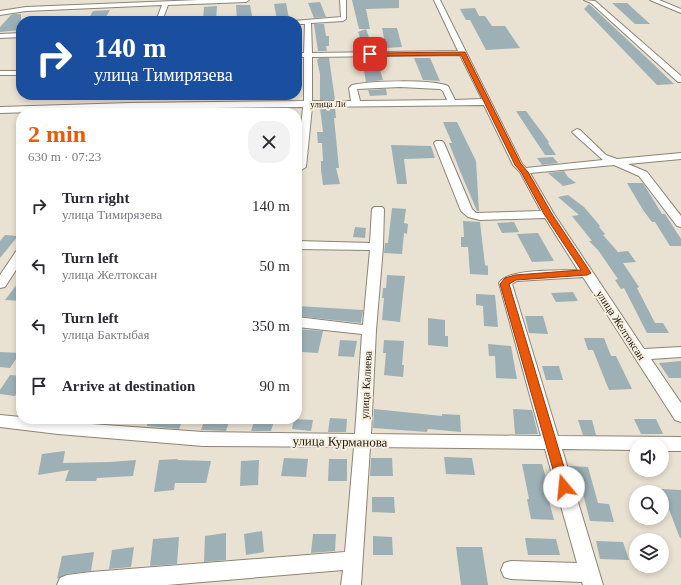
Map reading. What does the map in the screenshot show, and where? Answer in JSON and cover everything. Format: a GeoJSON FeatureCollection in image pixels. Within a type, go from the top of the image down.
{"type":"FeatureCollection","features":[{"type":"Feature","properties":{"kind":"street"},"geometry":{"type":"LineString","coordinates":[[0,14],[8,9],[26,9],[95,3],[166,3],[246,0]]}},
{"type":"Feature","properties":{"kind":"street"},"geometry":{"type":"LineString","coordinates":[[302,22],[343,19],[343,0]]}},
{"type":"Feature","properties":{"kind":"street","name":"улица Желтоксан"},"geometry":{"type":"LineString","coordinates":[[437,0],[518,165],[524,172],[548,214],[681,416]]}},
{"type":"Feature","properties":{"kind":"street"},"geometry":{"type":"LineString","coordinates":[[587,0],[593,2],[681,80]]}},
{"type":"Feature","properties":{"kind":"street"},"geometry":{"type":"LineString","coordinates":[[653,0],[681,11]]}},
{"type":"Feature","properties":{"kind":"street"},"geometry":{"type":"LineString","coordinates":[[161,16],[166,3]]}},
{"type":"Feature","properties":{"kind":"street"},"geometry":{"type":"LineString","coordinates":[[302,158],[308,104],[308,21]]}},
{"type":"Feature","properties":{"kind":"street"},"geometry":{"type":"LineString","coordinates":[[0,36],[16,35]]}},
{"type":"Feature","properties":{"kind":"street"},"geometry":{"type":"LineString","coordinates":[[302,55],[463,53]]}},
{"type":"Feature","properties":{"kind":"street"},"geometry":{"type":"LineString","coordinates":[[0,73],[16,73]]}},
{"type":"Feature","properties":{"kind":"street"},"geometry":{"type":"LineString","coordinates":[[356,104],[353,88],[359,86],[441,86],[447,89],[452,102]]}},
{"type":"Feature","properties":{"kind":"street","name":"улица Ли"},"geometry":{"type":"LineString","coordinates":[[166,108],[308,104],[487,102]]}},
{"type":"Feature","properties":{"kind":"street","name":"улица Ли"},"geometry":{"type":"LineString","coordinates":[[0,110],[16,110]]}},
{"type":"Feature","properties":{"kind":"street"},"geometry":{"type":"LineString","coordinates":[[577,132],[603,156],[643,174],[681,224]]}},
{"type":"Feature","properties":{"kind":"street"},"geometry":{"type":"LineString","coordinates":[[439,143],[467,211],[472,215],[480,217],[548,214]]}},
{"type":"Feature","properties":{"kind":"street"},"geometry":{"type":"LineString","coordinates":[[524,172],[681,156]]}},
{"type":"Feature","properties":{"kind":"street","name":"улица Калиева"},"geometry":{"type":"LineString","coordinates":[[351,585],[377,247],[378,209]]}},
{"type":"Feature","properties":{"kind":"street"},"geometry":{"type":"LineString","coordinates":[[302,244],[377,247]]}},
{"type":"Feature","properties":{"kind":"street"},"geometry":{"type":"LineString","coordinates":[[0,284],[16,260]]}},
{"type":"Feature","properties":{"kind":"street"},"geometry":{"type":"LineString","coordinates":[[511,570],[592,579],[505,284],[508,280],[515,277],[587,273]]}},
{"type":"Feature","properties":{"kind":"street"},"geometry":{"type":"LineString","coordinates":[[302,323],[370,330]]}},
{"type":"Feature","properties":{"kind":"street"},"geometry":{"type":"LineString","coordinates":[[640,354],[681,352]]}},
{"type":"Feature","properties":{"kind":"street","name":"улица Курманова"},"geometry":{"type":"LineString","coordinates":[[0,422],[16,422]]}},
{"type":"Feature","properties":{"kind":"street","name":"улица Курманова"},"geometry":{"type":"LineString","coordinates":[[69,424],[203,439],[681,444]]}},
{"type":"Feature","properties":{"kind":"street"},"geometry":{"type":"LineString","coordinates":[[67,585],[98,581],[354,560]]}},
{"type":"Feature","properties":{"kind":"building"},"geometry":{"type":"Polygon","coordinates":[[[352,0],[399,0],[399,8],[366,9],[370,29],[359,29],[352,0]]]}},
{"type":"Feature","properties":{"kind":"building"},"geometry":{"type":"Polygon","coordinates":[[[320,2],[326,17],[314,18],[308,3],[320,2]]]}},
{"type":"Feature","properties":{"kind":"building"},"geometry":{"type":"Polygon","coordinates":[[[286,3],[288,16],[276,16],[274,4],[286,3]]]}},
{"type":"Feature","properties":{"kind":"building"},"geometry":{"type":"Polygon","coordinates":[[[612,3],[627,3],[650,24],[635,24],[612,3]]]}},
{"type":"Feature","properties":{"kind":"building"},"geometry":{"type":"Polygon","coordinates":[[[589,4],[674,84],[657,85],[584,9],[589,4]]]}},
{"type":"Feature","properties":{"kind":"building"},"geometry":{"type":"Polygon","coordinates":[[[236,5],[250,5],[252,16],[237,16],[236,5]]]}},
{"type":"Feature","properties":{"kind":"building"},"geometry":{"type":"Polygon","coordinates":[[[217,6],[216,16],[203,16],[204,7],[217,6]]]}},
{"type":"Feature","properties":{"kind":"building"},"geometry":{"type":"Polygon","coordinates":[[[475,8],[479,16],[485,16],[492,26],[505,26],[520,48],[486,50],[470,20],[466,20],[460,9],[475,8]]]}},
{"type":"Feature","properties":{"kind":"building"},"geometry":{"type":"Polygon","coordinates":[[[110,10],[107,16],[90,16],[93,11],[110,10]]]}},
{"type":"Feature","properties":{"kind":"building"},"geometry":{"type":"Polygon","coordinates":[[[21,14],[21,16],[16,16],[16,30],[0,32],[0,27],[11,15],[21,14]]]}},
{"type":"Feature","properties":{"kind":"building"},"geometry":{"type":"Polygon","coordinates":[[[314,24],[324,24],[326,36],[329,36],[329,46],[326,46],[327,51],[318,51],[314,24]]]}},
{"type":"Feature","properties":{"kind":"building"},"geometry":{"type":"Polygon","coordinates":[[[382,28],[397,28],[402,47],[386,48],[382,28]]]}},
{"type":"Feature","properties":{"kind":"building"},"geometry":{"type":"Polygon","coordinates":[[[366,29],[374,51],[365,51],[358,32],[366,29]]]}},
{"type":"Feature","properties":{"kind":"building"},"geometry":{"type":"Polygon","coordinates":[[[319,58],[329,58],[335,100],[320,100],[320,74],[317,60],[319,58]]]}},
{"type":"Feature","properties":{"kind":"building"},"geometry":{"type":"Polygon","coordinates":[[[414,58],[430,58],[440,81],[423,80],[414,58]]]}},
{"type":"Feature","properties":{"kind":"building"},"geometry":{"type":"Polygon","coordinates":[[[380,70],[383,80],[366,82],[364,71],[380,70]]]}},
{"type":"Feature","properties":{"kind":"building"},"geometry":{"type":"Polygon","coordinates":[[[386,89],[387,95],[370,96],[368,90],[386,89]]]}},
{"type":"Feature","properties":{"kind":"building"},"geometry":{"type":"Polygon","coordinates":[[[320,108],[335,108],[336,118],[334,118],[339,168],[336,168],[340,184],[323,185],[321,170],[321,161],[323,161],[322,143],[318,143],[317,132],[323,132],[320,108]]]}},
{"type":"Feature","properties":{"kind":"building"},"geometry":{"type":"Polygon","coordinates":[[[516,111],[526,111],[549,142],[548,143],[556,155],[545,155],[516,111]]]}},
{"type":"Feature","properties":{"kind":"building"},"geometry":{"type":"Polygon","coordinates":[[[443,122],[457,122],[476,161],[479,211],[477,211],[460,171],[449,143],[452,143],[443,122]]]}},
{"type":"Feature","properties":{"kind":"building"},"geometry":{"type":"Polygon","coordinates":[[[391,145],[431,146],[435,158],[404,159],[407,184],[397,184],[391,145]]]}},
{"type":"Feature","properties":{"kind":"building"},"geometry":{"type":"Polygon","coordinates":[[[553,157],[558,163],[542,165],[537,158],[553,157]]]}},
{"type":"Feature","properties":{"kind":"building"},"geometry":{"type":"Polygon","coordinates":[[[564,171],[568,177],[576,183],[563,186],[548,173],[564,171]]]}},
{"type":"Feature","properties":{"kind":"building"},"geometry":{"type":"Polygon","coordinates":[[[627,183],[643,183],[662,214],[665,214],[681,239],[681,246],[670,246],[655,222],[652,222],[643,210],[627,183]]]}},
{"type":"Feature","properties":{"kind":"building"},"geometry":{"type":"Polygon","coordinates":[[[568,195],[584,207],[600,226],[599,227],[605,234],[603,235],[618,252],[628,251],[636,262],[623,263],[639,287],[637,288],[655,323],[663,323],[669,333],[647,333],[624,288],[621,289],[615,280],[618,279],[598,250],[589,241],[592,241],[572,216],[579,215],[558,197],[568,195]]]}},
{"type":"Feature","properties":{"kind":"building"},"geometry":{"type":"Polygon","coordinates":[[[392,208],[406,209],[404,223],[408,224],[407,234],[404,233],[402,254],[384,253],[385,243],[388,243],[392,208]]]}},
{"type":"Feature","properties":{"kind":"building"},"geometry":{"type":"Polygon","coordinates":[[[463,221],[480,222],[485,265],[488,266],[488,275],[470,274],[468,247],[461,247],[461,237],[464,237],[463,221]]]}},
{"type":"Feature","properties":{"kind":"building"},"geometry":{"type":"Polygon","coordinates":[[[514,222],[519,232],[502,233],[497,223],[514,222]]]}},
{"type":"Feature","properties":{"kind":"building"},"geometry":{"type":"Polygon","coordinates":[[[355,227],[366,228],[365,238],[353,237],[355,227]]]}},
{"type":"Feature","properties":{"kind":"building"},"geometry":{"type":"Polygon","coordinates":[[[538,233],[554,261],[532,262],[517,234],[538,233]]]}},
{"type":"Feature","properties":{"kind":"building"},"geometry":{"type":"Polygon","coordinates":[[[5,235],[16,236],[16,238],[0,258],[0,241],[5,235]]]}},
{"type":"Feature","properties":{"kind":"building"},"geometry":{"type":"Polygon","coordinates":[[[387,275],[405,276],[400,322],[382,320],[384,298],[382,298],[383,288],[386,288],[387,275]]]}},
{"type":"Feature","properties":{"kind":"building"},"geometry":{"type":"Polygon","coordinates":[[[16,286],[16,301],[5,300],[16,286]]]}},
{"type":"Feature","properties":{"kind":"building"},"geometry":{"type":"Polygon","coordinates":[[[573,292],[578,301],[556,302],[551,293],[573,292]]]}},
{"type":"Feature","properties":{"kind":"building"},"geometry":{"type":"Polygon","coordinates":[[[476,294],[495,295],[498,327],[484,326],[483,306],[476,305],[476,294]]]}},
{"type":"Feature","properties":{"kind":"building"},"geometry":{"type":"Polygon","coordinates":[[[302,306],[363,310],[361,323],[302,317],[302,306]]]}},
{"type":"Feature","properties":{"kind":"building"},"geometry":{"type":"Polygon","coordinates":[[[525,316],[543,316],[548,334],[529,333],[525,316]]]}},
{"type":"Feature","properties":{"kind":"building"},"geometry":{"type":"Polygon","coordinates":[[[428,318],[445,320],[445,336],[448,336],[448,347],[428,345],[428,318]]]}},
{"type":"Feature","properties":{"kind":"building"},"geometry":{"type":"Polygon","coordinates":[[[302,329],[323,331],[318,353],[302,352],[302,329]]]}},
{"type":"Feature","properties":{"kind":"building"},"geometry":{"type":"Polygon","coordinates":[[[584,338],[604,338],[611,356],[616,356],[632,389],[609,390],[593,350],[588,350],[584,338]]]}},
{"type":"Feature","properties":{"kind":"building"},"geometry":{"type":"Polygon","coordinates":[[[340,340],[357,341],[354,357],[338,356],[340,340]]]}},
{"type":"Feature","properties":{"kind":"building"},"geometry":{"type":"Polygon","coordinates":[[[384,340],[404,341],[402,365],[404,365],[403,377],[384,375],[386,353],[383,353],[384,340]]]}},
{"type":"Feature","properties":{"kind":"building"},"geometry":{"type":"Polygon","coordinates":[[[488,344],[511,346],[517,379],[496,378],[495,356],[489,356],[488,344]]]}},
{"type":"Feature","properties":{"kind":"building"},"geometry":{"type":"Polygon","coordinates":[[[0,352],[16,353],[16,359],[10,368],[0,367],[0,352]]]}},
{"type":"Feature","properties":{"kind":"building"},"geometry":{"type":"Polygon","coordinates":[[[681,361],[681,378],[669,378],[659,363],[681,361]]]}},
{"type":"Feature","properties":{"kind":"building"},"geometry":{"type":"Polygon","coordinates":[[[542,366],[559,366],[563,380],[546,380],[542,366]]]}},
{"type":"Feature","properties":{"kind":"building"},"geometry":{"type":"Polygon","coordinates":[[[10,375],[16,376],[15,396],[0,394],[0,390],[10,375]]]}},
{"type":"Feature","properties":{"kind":"building"},"geometry":{"type":"Polygon","coordinates":[[[374,409],[442,416],[442,414],[460,415],[461,432],[428,429],[427,432],[373,428],[374,409]]]}},
{"type":"Feature","properties":{"kind":"building"},"geometry":{"type":"Polygon","coordinates":[[[513,409],[532,410],[538,434],[515,434],[513,409]]]}},
{"type":"Feature","properties":{"kind":"building"},"geometry":{"type":"Polygon","coordinates":[[[330,418],[347,419],[346,432],[328,432],[330,418]]]}},
{"type":"Feature","properties":{"kind":"building"},"geometry":{"type":"Polygon","coordinates":[[[302,419],[313,420],[311,431],[292,429],[293,424],[302,424],[302,419]]]}},
{"type":"Feature","properties":{"kind":"building"},"geometry":{"type":"Polygon","coordinates":[[[634,419],[656,419],[663,434],[641,434],[634,419]]]}},
{"type":"Feature","properties":{"kind":"building"},"geometry":{"type":"Polygon","coordinates":[[[578,420],[592,420],[596,435],[583,435],[578,420]]]}},
{"type":"Feature","properties":{"kind":"building"},"geometry":{"type":"Polygon","coordinates":[[[147,424],[181,424],[179,429],[147,426],[147,424]]]}},
{"type":"Feature","properties":{"kind":"building"},"geometry":{"type":"Polygon","coordinates":[[[203,424],[228,424],[226,431],[201,430],[203,424]]]}},
{"type":"Feature","properties":{"kind":"building"},"geometry":{"type":"Polygon","coordinates":[[[253,424],[273,424],[271,431],[251,431],[253,424]]]}},
{"type":"Feature","properties":{"kind":"building"},"geometry":{"type":"Polygon","coordinates":[[[65,451],[63,463],[136,460],[133,476],[97,478],[96,481],[65,481],[69,470],[38,475],[42,454],[65,451]]]}},
{"type":"Feature","properties":{"kind":"building"},"geometry":{"type":"Polygon","coordinates":[[[444,457],[472,458],[475,475],[446,474],[444,457]]]}},
{"type":"Feature","properties":{"kind":"building"},"geometry":{"type":"Polygon","coordinates":[[[284,458],[308,459],[306,477],[281,476],[284,458]]]}},
{"type":"Feature","properties":{"kind":"building"},"geometry":{"type":"Polygon","coordinates":[[[371,458],[392,458],[393,476],[370,476],[371,458]]]}},
{"type":"Feature","properties":{"kind":"building"},"geometry":{"type":"Polygon","coordinates":[[[178,459],[177,460],[211,461],[206,483],[175,483],[174,490],[154,492],[159,460],[178,459]]]}},
{"type":"Feature","properties":{"kind":"building"},"geometry":{"type":"Polygon","coordinates":[[[329,459],[347,459],[347,481],[328,481],[329,459]]]}},
{"type":"Feature","properties":{"kind":"building"},"geometry":{"type":"Polygon","coordinates":[[[259,460],[258,485],[240,486],[241,461],[259,460]]]}},
{"type":"Feature","properties":{"kind":"building"},"geometry":{"type":"Polygon","coordinates":[[[522,464],[542,464],[547,482],[544,482],[554,520],[531,519],[527,499],[529,499],[522,464]]]}},
{"type":"Feature","properties":{"kind":"building"},"geometry":{"type":"Polygon","coordinates":[[[569,466],[588,467],[598,503],[609,504],[614,522],[590,521],[581,486],[575,486],[569,466]]]}},
{"type":"Feature","properties":{"kind":"building"},"geometry":{"type":"Polygon","coordinates":[[[669,489],[681,490],[680,538],[669,510],[669,489]]]}},
{"type":"Feature","properties":{"kind":"building"},"geometry":{"type":"Polygon","coordinates":[[[372,497],[394,497],[395,513],[372,512],[372,497]]]}},
{"type":"Feature","properties":{"kind":"building"},"geometry":{"type":"Polygon","coordinates":[[[262,531],[264,552],[246,555],[244,534],[262,531]]]}},
{"type":"Feature","properties":{"kind":"building"},"geometry":{"type":"Polygon","coordinates":[[[226,533],[226,560],[204,562],[205,536],[226,533]]]}},
{"type":"Feature","properties":{"kind":"building"},"geometry":{"type":"Polygon","coordinates":[[[313,534],[336,534],[335,551],[311,553],[313,534]]]}},
{"type":"Feature","properties":{"kind":"building"},"geometry":{"type":"Polygon","coordinates":[[[373,536],[392,537],[393,555],[373,555],[373,536]]]}},
{"type":"Feature","properties":{"kind":"building"},"geometry":{"type":"Polygon","coordinates":[[[179,537],[177,564],[150,566],[153,539],[179,537]]]}},
{"type":"Feature","properties":{"kind":"building"},"geometry":{"type":"Polygon","coordinates":[[[525,538],[556,539],[560,555],[528,555],[525,538]]]}},
{"type":"Feature","properties":{"kind":"building"},"geometry":{"type":"Polygon","coordinates":[[[596,541],[623,542],[629,560],[600,559],[596,541]]]}},
{"type":"Feature","properties":{"kind":"building"},"geometry":{"type":"Polygon","coordinates":[[[134,547],[131,567],[109,569],[112,550],[134,547]]]}},
{"type":"Feature","properties":{"kind":"building"},"geometry":{"type":"Polygon","coordinates":[[[456,547],[482,547],[488,585],[461,585],[456,547]]]}},
{"type":"Feature","properties":{"kind":"building"},"geometry":{"type":"Polygon","coordinates":[[[94,552],[91,571],[67,574],[57,579],[62,556],[94,552]]]}},
{"type":"Feature","properties":{"kind":"route"},"geometry":{"type":"LineString","coordinates":[[370,54],[463,53],[518,165],[524,172],[548,214],[587,273],[515,277],[508,280],[505,284],[564,487]]}}]}
